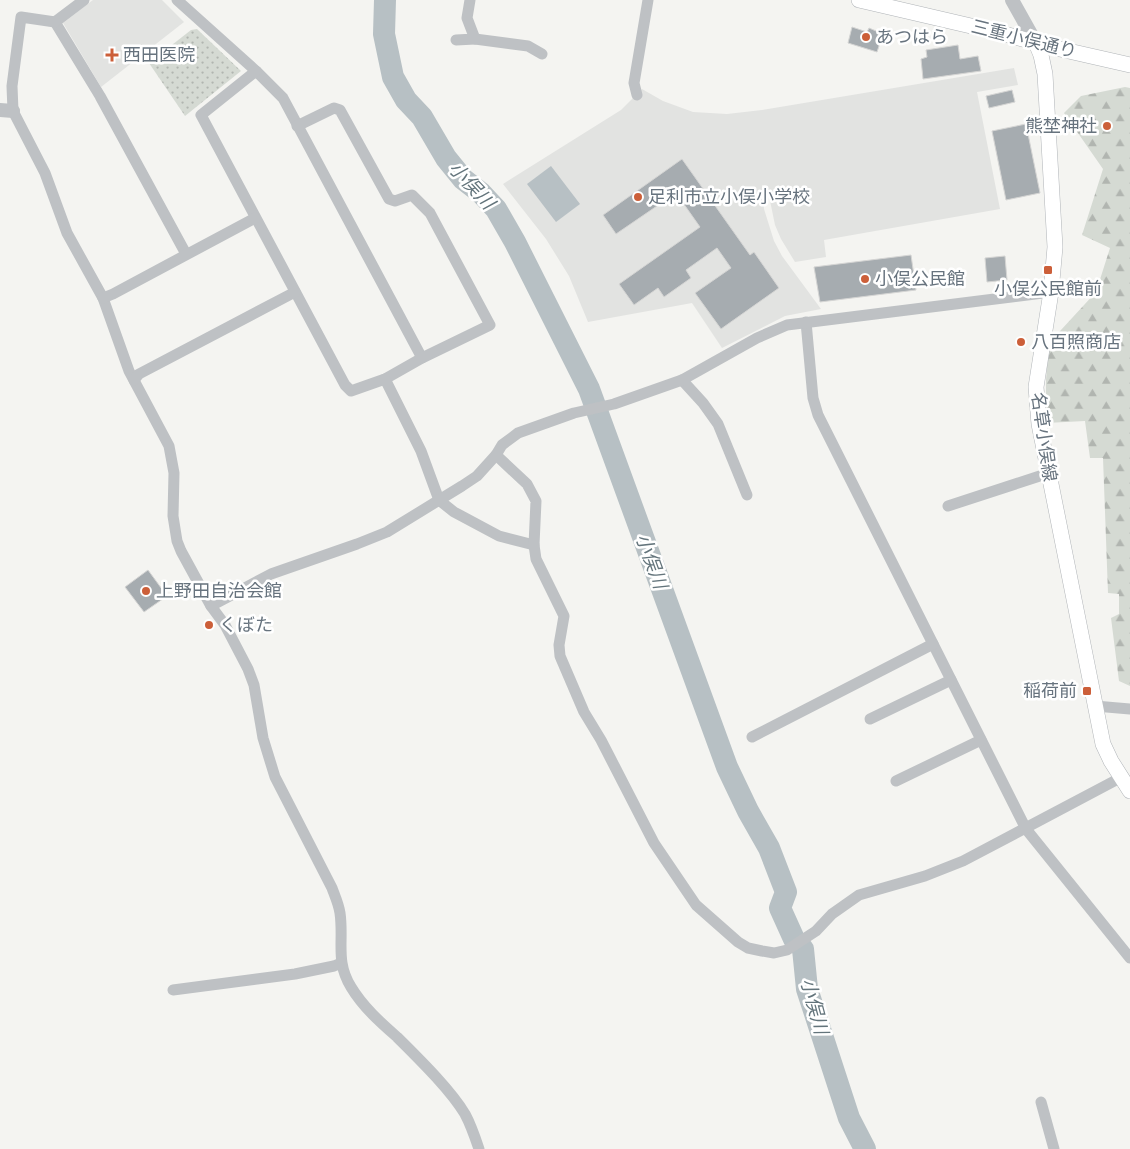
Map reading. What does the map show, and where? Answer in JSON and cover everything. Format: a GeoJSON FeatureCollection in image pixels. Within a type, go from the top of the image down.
{"type":"FeatureCollection","features":[{"type":"Feature","properties":{"kind":"main road","name":"三重小俣通り"},"geometry":{"type":"LineString","coordinates":[[859,0],[1130,65]]}},
{"type":"Feature","properties":{"kind":"main road","name":"名草小俣線"},"geometry":{"type":"LineString","coordinates":[[1036,42],[1045,74],[1054,230],[1051,292],[1036,387],[1039,424],[1103,744],[1120,778],[1130,792]]}},
{"type":"Feature","properties":{"kind":"street"},"geometry":{"type":"LineString","coordinates":[[84,0],[55,22],[21,17],[12,86],[6,111],[45,173],[67,233],[103,298],[129,371],[169,446],[174,472],[173,516],[177,541],[211,606],[225,625],[248,669],[254,685],[263,738],[275,777],[332,888],[336,900],[340,914],[341,963],[349,985],[358,999],[406,1046],[450,1094],[471,1126],[479,1149]]}},
{"type":"Feature","properties":{"kind":"street"},"geometry":{"type":"LineString","coordinates":[[177,0],[283,98],[422,358]]}},
{"type":"Feature","properties":{"kind":"street"},"geometry":{"type":"LineString","coordinates":[[470,0],[467,18],[475,39]]}},
{"type":"Feature","properties":{"kind":"street"},"geometry":{"type":"LineString","coordinates":[[637,95],[634,83],[648,0]]}},
{"type":"Feature","properties":{"kind":"street"},"geometry":{"type":"LineString","coordinates":[[1012,0],[1036,42]]}},
{"type":"Feature","properties":{"kind":"street"},"geometry":{"type":"LineString","coordinates":[[55,22],[100,96],[186,254]]}},
{"type":"Feature","properties":{"kind":"street"},"geometry":{"type":"LineString","coordinates":[[456,40],[475,39],[528,46],[542,54]]}},
{"type":"Feature","properties":{"kind":"street"},"geometry":{"type":"LineString","coordinates":[[256,71],[201,115],[345,385],[351,391],[385,379],[490,324],[430,213],[412,195],[395,201],[389,199],[340,110],[334,108],[297,126]]}},
{"type":"Feature","properties":{"kind":"street"},"geometry":{"type":"LineString","coordinates":[[103,298],[255,218]]}},
{"type":"Feature","properties":{"kind":"street"},"geometry":{"type":"LineString","coordinates":[[134,380],[139,374],[295,292]]}},
{"type":"Feature","properties":{"kind":"street"},"geometry":{"type":"LineString","coordinates":[[211,606],[272,574],[380,535],[476,476],[496,455],[502,444],[518,434],[574,413],[614,404],[682,380],[757,338],[787,324],[1051,292]]}},
{"type":"Feature","properties":{"kind":"street"},"geometry":{"type":"LineString","coordinates":[[806,322],[812,398],[818,415],[1026,829],[1130,958]]}},
{"type":"Feature","properties":{"kind":"street"},"geometry":{"type":"LineString","coordinates":[[385,379],[421,451],[439,500],[454,512],[499,536],[534,545]]}},
{"type":"Feature","properties":{"kind":"street"},"geometry":{"type":"LineString","coordinates":[[682,380],[703,403],[718,424],[747,495]]}},
{"type":"Feature","properties":{"kind":"street"},"geometry":{"type":"LineString","coordinates":[[496,455],[527,484],[536,501],[534,545],[539,566],[564,616],[559,645],[560,656],[584,712],[601,740],[654,843],[696,905],[738,942],[748,948],[774,953],[790,948],[816,931],[832,914],[859,895],[925,876],[947,867],[1026,829],[1120,778]]}},
{"type":"Feature","properties":{"kind":"street"},"geometry":{"type":"LineString","coordinates":[[948,506],[1049,474]]}},
{"type":"Feature","properties":{"kind":"street"},"geometry":{"type":"LineString","coordinates":[[752,737],[933,644]]}},
{"type":"Feature","properties":{"kind":"street"},"geometry":{"type":"LineString","coordinates":[[870,719],[951,680]]}},
{"type":"Feature","properties":{"kind":"street"},"geometry":{"type":"LineString","coordinates":[[1096,706],[1130,709]]}},
{"type":"Feature","properties":{"kind":"street"},"geometry":{"type":"LineString","coordinates":[[896,781],[981,740]]}},
{"type":"Feature","properties":{"kind":"street"},"geometry":{"type":"LineString","coordinates":[[172,990],[295,974],[341,963]]}},
{"type":"Feature","properties":{"kind":"street"},"geometry":{"type":"LineString","coordinates":[[1041,1102],[1054,1149]]}},
{"type":"Feature","properties":{"kind":"shaded area","name":"西田医院"},"geometry":{"type":"Polygon","coordinates":[[[93,0],[162,0],[184,22],[101,87],[63,23],[93,0]]]}},
{"type":"Feature","properties":{"kind":"shaded area","name":"足利市立小俣小学校"},"geometry":{"type":"Polygon","coordinates":[[[1014,68],[1018,85],[977,92],[1000,209],[824,240],[826,257],[795,262],[775,225],[767,186],[762,185],[764,209],[774,241],[782,256],[821,309],[785,316],[722,348],[692,303],[588,322],[569,276],[546,239],[503,184],[621,110],[642,89],[663,101],[693,112],[727,114],[762,110],[1014,68]]]}},
{"type":"Feature","properties":{"kind":"shaded area"},"geometry":{"type":"Polygon","coordinates":[[[551,166],[580,204],[556,222],[527,184],[551,166]]]}},
{"type":"Feature","properties":{"kind":"green space"},"geometry":{"type":"Polygon","coordinates":[[[197,29],[241,71],[185,116],[149,63],[191,30],[197,29]]]}},
{"type":"Feature","properties":{"kind":"green space"},"geometry":{"type":"Polygon","coordinates":[[[1125,87],[1130,88],[1130,686],[1119,681],[1111,618],[1119,614],[1119,594],[1108,593],[1103,458],[1090,458],[1085,421],[1046,423],[1046,380],[1049,343],[1096,292],[1110,248],[1082,235],[1103,169],[1064,113],[1081,96],[1125,87]]]}},
{"type":"Feature","properties":{"kind":"building"},"geometry":{"type":"Polygon","coordinates":[[[852,27],[867,32],[869,28],[883,34],[877,52],[848,43],[852,27]]]}},
{"type":"Feature","properties":{"kind":"building"},"geometry":{"type":"Polygon","coordinates":[[[958,45],[960,59],[978,56],[981,71],[923,79],[921,59],[927,57],[926,50],[958,45]]]}},
{"type":"Feature","properties":{"kind":"building"},"geometry":{"type":"Polygon","coordinates":[[[1012,90],[1015,102],[989,108],[986,96],[1012,90]]]}},
{"type":"Feature","properties":{"kind":"building"},"geometry":{"type":"Polygon","coordinates":[[[1026,124],[1040,193],[1006,200],[992,131],[1026,124]]]}},
{"type":"Feature","properties":{"kind":"building"},"geometry":{"type":"Polygon","coordinates":[[[682,159],[750,255],[754,252],[779,288],[721,329],[695,293],[731,268],[717,248],[686,270],[691,278],[664,297],[658,288],[634,305],[619,284],[700,227],[676,193],[616,234],[603,215],[682,159]]]}},
{"type":"Feature","properties":{"kind":"building","name":"小俣公民館"},"geometry":{"type":"Polygon","coordinates":[[[911,255],[916,290],[820,302],[814,267],[911,255]]]}},
{"type":"Feature","properties":{"kind":"building"},"geometry":{"type":"Polygon","coordinates":[[[1005,256],[1007,280],[987,282],[985,258],[1005,256]]]}},
{"type":"Feature","properties":{"kind":"building","name":"上野田自治会館"},"geometry":{"type":"Polygon","coordinates":[[[148,570],[167,596],[144,612],[125,587],[148,570]]]}},
{"type":"Feature","properties":{"kind":"waterway","name":"小俣川"},"geometry":{"type":"LineString","coordinates":[[385,0],[384,34],[393,77],[406,100],[422,117],[446,158],[463,179],[481,193],[496,209],[515,242],[589,389],[727,767],[748,811],[769,848],[786,892],[780,908],[794,939],[803,949],[807,989],[849,1118],[865,1149]]}},
{"type":"Feature","properties":{"kind":"place","name":"あつはら"},"geometry":{"type":"Point","coordinates":[866,37]}},
{"type":"Feature","properties":{"kind":"place","name":"西田医院"},"geometry":{"type":"Point","coordinates":[112,55]}},
{"type":"Feature","properties":{"kind":"place","name":"熊埜神社"},"geometry":{"type":"Point","coordinates":[1107,126]}},
{"type":"Feature","properties":{"kind":"place","name":"足利市立小俣小学校"},"geometry":{"type":"Point","coordinates":[638,197]}},
{"type":"Feature","properties":{"kind":"place","name":"小俣公民館前"},"geometry":{"type":"Point","coordinates":[1048,270]}},
{"type":"Feature","properties":{"kind":"place","name":"小俣公民館"},"geometry":{"type":"Point","coordinates":[865,279]}},
{"type":"Feature","properties":{"kind":"place","name":"八百照商店"},"geometry":{"type":"Point","coordinates":[1021,342]}},
{"type":"Feature","properties":{"kind":"place","name":"上野田自治会館"},"geometry":{"type":"Point","coordinates":[146,591]}},
{"type":"Feature","properties":{"kind":"place","name":"くぼた"},"geometry":{"type":"Point","coordinates":[209,625]}},
{"type":"Feature","properties":{"kind":"place","name":"稲荷前"},"geometry":{"type":"Point","coordinates":[1087,691]}}]}
